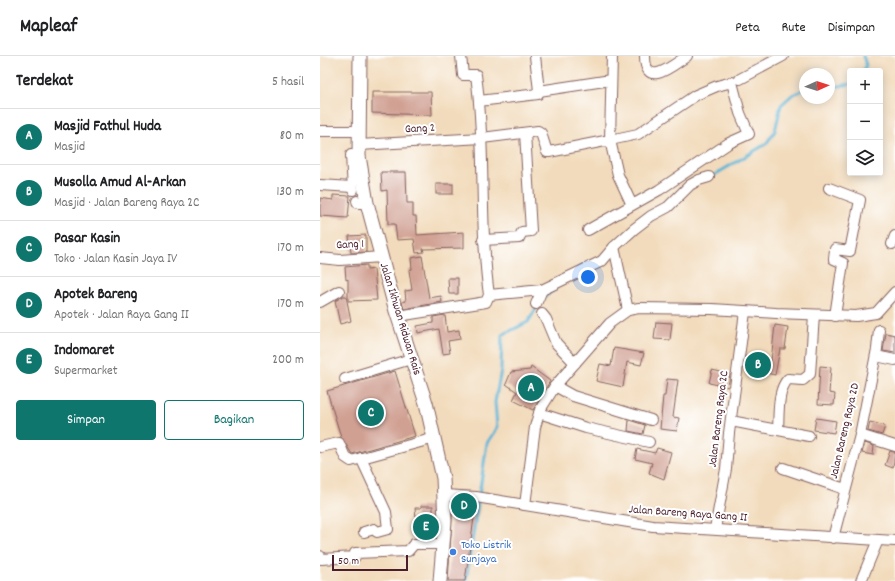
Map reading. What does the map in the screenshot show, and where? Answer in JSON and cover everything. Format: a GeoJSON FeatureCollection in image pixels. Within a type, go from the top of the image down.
{"type":"FeatureCollection","features":[{"type":"Feature","properties":{"kind":"main road","name":"Jalan Ikhwan Ridwan Rais"},"geometry":{"type":"LineString","coordinates":[[360,56],[359,150],[362,202],[381,257],[435,438],[445,495],[440,581]]}},
{"type":"Feature","properties":{"kind":"street"},"geometry":{"type":"LineString","coordinates":[[398,316],[486,302],[489,295],[483,240],[482,138],[476,75],[463,75],[461,56]]}},
{"type":"Feature","properties":{"kind":"street"},"geometry":{"type":"LineString","coordinates":[[535,56],[539,91]]}},
{"type":"Feature","properties":{"kind":"street"},"geometry":{"type":"LineString","coordinates":[[612,56],[610,140],[618,175],[632,205]]}},
{"type":"Feature","properties":{"kind":"street"},"geometry":{"type":"LineString","coordinates":[[645,56],[646,67],[649,72],[655,74],[661,73],[687,56]]}},
{"type":"Feature","properties":{"kind":"street"},"geometry":{"type":"LineString","coordinates":[[740,79],[783,56]]}},
{"type":"Feature","properties":{"kind":"street"},"geometry":{"type":"LineString","coordinates":[[479,101],[538,94],[539,91],[611,80]]}},
{"type":"Feature","properties":{"kind":"street"},"geometry":{"type":"LineString","coordinates":[[588,230],[659,190],[729,142],[749,134],[740,113],[732,82],[717,86],[696,95],[638,134],[610,140]]}},
{"type":"Feature","properties":{"kind":"street"},"geometry":{"type":"LineString","coordinates":[[320,131],[359,131]]}},
{"type":"Feature","properties":{"kind":"street","name":"Gang 2"},"geometry":{"type":"LineString","coordinates":[[359,150],[540,132],[546,150],[549,152],[610,140]]}},
{"type":"Feature","properties":{"kind":"street"},"geometry":{"type":"LineString","coordinates":[[483,240],[519,238],[522,232],[531,231],[525,133]]}},
{"type":"Feature","properties":{"kind":"street"},"geometry":{"type":"LineString","coordinates":[[320,185],[353,189],[351,155],[359,150]]}},
{"type":"Feature","properties":{"kind":"street"},"geometry":{"type":"LineString","coordinates":[[489,295],[542,290],[602,261],[652,216],[668,207],[690,185],[709,177]]}},
{"type":"Feature","properties":{"kind":"street"},"geometry":{"type":"LineString","coordinates":[[829,188],[860,200],[850,251],[835,248],[834,259],[842,263],[834,316]]}},
{"type":"Feature","properties":{"kind":"street"},"geometry":{"type":"LineString","coordinates":[[615,250],[628,310]]}},
{"type":"Feature","properties":{"kind":"street","name":"Gang 1"},"geometry":{"type":"LineString","coordinates":[[320,258],[340,260],[381,257]]}},
{"type":"Feature","properties":{"kind":"street"},"geometry":{"type":"LineString","coordinates":[[536,304],[542,290]]}},
{"type":"Feature","properties":{"kind":"street"},"geometry":{"type":"LineString","coordinates":[[320,302],[339,291]]}},
{"type":"Feature","properties":{"kind":"street"},"geometry":{"type":"LineString","coordinates":[[525,505],[535,427],[539,413],[555,386],[575,362],[610,323],[628,310],[681,308],[856,316],[876,313],[895,292]]}},
{"type":"Feature","properties":{"kind":"street","name":"Jalan Bareng Raya 2C"},"geometry":{"type":"LineString","coordinates":[[715,529],[726,469],[745,312]]}},
{"type":"Feature","properties":{"kind":"street"},"geometry":{"type":"LineString","coordinates":[[542,314],[546,319],[556,343],[575,362]]}},
{"type":"Feature","properties":{"kind":"street"},"geometry":{"type":"LineString","coordinates":[[778,430],[781,394],[785,382],[788,379],[802,380],[810,374],[814,315]]}},
{"type":"Feature","properties":{"kind":"street","name":"Jalan Bareng Raya 2D"},"geometry":{"type":"LineString","coordinates":[[832,538],[860,435],[876,356],[878,330]]}},
{"type":"Feature","properties":{"kind":"street"},"geometry":{"type":"LineString","coordinates":[[876,356],[895,360]]}},
{"type":"Feature","properties":{"kind":"street"},"geometry":{"type":"LineString","coordinates":[[345,379],[411,359]]}},
{"type":"Feature","properties":{"kind":"street"},"geometry":{"type":"LineString","coordinates":[[555,386],[580,398],[651,420]]}},
{"type":"Feature","properties":{"kind":"street"},"geometry":{"type":"LineString","coordinates":[[539,413],[586,428],[649,442]]}},
{"type":"Feature","properties":{"kind":"street"},"geometry":{"type":"LineString","coordinates":[[731,421],[809,436]]}},
{"type":"Feature","properties":{"kind":"street"},"geometry":{"type":"LineString","coordinates":[[860,435],[895,446]]}},
{"type":"Feature","properties":{"kind":"street"},"geometry":{"type":"LineString","coordinates":[[320,447],[339,443],[345,458],[358,459],[435,438]]}},
{"type":"Feature","properties":{"kind":"street"},"geometry":{"type":"LineString","coordinates":[[358,459],[386,512],[388,529],[377,532],[374,530],[364,532]]}},
{"type":"Feature","properties":{"kind":"street"},"geometry":{"type":"LineString","coordinates":[[783,468],[845,489]]}},
{"type":"Feature","properties":{"kind":"street","name":"Jalan Bareng Raya Gang II"},"geometry":{"type":"LineString","coordinates":[[445,495],[479,498],[654,526],[832,538],[895,540]]}},
{"type":"Feature","properties":{"kind":"street"},"geometry":{"type":"LineString","coordinates":[[861,581],[878,540]]}},
{"type":"Feature","properties":{"kind":"street"},"geometry":{"type":"LineString","coordinates":[[320,556],[321,560],[355,557],[355,553],[408,551],[414,544],[443,544]]}},
{"type":"Feature","properties":{"kind":"building"},"geometry":{"type":"Polygon","coordinates":[[[372,92],[431,92],[432,115],[372,113],[372,92]]]}},
{"type":"Feature","properties":{"kind":"building"},"geometry":{"type":"Polygon","coordinates":[[[381,172],[406,172],[407,203],[413,203],[413,216],[416,216],[417,235],[464,232],[464,248],[423,249],[424,252],[416,253],[414,239],[397,240],[395,224],[388,224],[387,190],[382,191],[381,172]]]}},
{"type":"Feature","properties":{"kind":"building"},"geometry":{"type":"Polygon","coordinates":[[[436,184],[453,184],[453,194],[436,194],[436,184]]]}},
{"type":"Feature","properties":{"kind":"building"},"geometry":{"type":"Polygon","coordinates":[[[333,195],[350,196],[348,218],[320,216],[320,198],[333,200],[333,195]]]}},
{"type":"Feature","properties":{"kind":"building"},"geometry":{"type":"Polygon","coordinates":[[[366,235],[366,252],[351,253],[349,236],[366,235]]]}},
{"type":"Feature","properties":{"kind":"building"},"geometry":{"type":"Polygon","coordinates":[[[422,256],[429,298],[441,296],[442,302],[404,309],[402,302],[406,301],[405,291],[412,290],[409,270],[412,269],[411,258],[422,256]]]}},
{"type":"Feature","properties":{"kind":"building"},"geometry":{"type":"Polygon","coordinates":[[[367,265],[367,270],[374,269],[377,300],[348,301],[348,279],[346,280],[345,267],[367,265]]]}},
{"type":"Feature","properties":{"kind":"building"},"geometry":{"type":"Polygon","coordinates":[[[448,278],[458,278],[458,294],[449,294],[448,278]]]}},
{"type":"Feature","properties":{"kind":"building"},"geometry":{"type":"Polygon","coordinates":[[[343,296],[346,296],[351,321],[340,324],[335,301],[343,296]]]}},
{"type":"Feature","properties":{"kind":"building"},"geometry":{"type":"Polygon","coordinates":[[[445,315],[447,332],[459,330],[460,339],[448,341],[450,353],[443,354],[439,329],[418,333],[417,326],[433,323],[433,317],[445,315]]]}},
{"type":"Feature","properties":{"kind":"building"},"geometry":{"type":"Polygon","coordinates":[[[656,322],[672,323],[670,340],[654,339],[656,322]]]}},
{"type":"Feature","properties":{"kind":"building"},"geometry":{"type":"Polygon","coordinates":[[[775,325],[788,327],[785,349],[780,349],[775,375],[744,368],[746,356],[771,361],[775,325]]]}},
{"type":"Feature","properties":{"kind":"building"},"geometry":{"type":"Polygon","coordinates":[[[886,333],[895,335],[895,353],[883,351],[886,333]]]}},
{"type":"Feature","properties":{"kind":"building"},"geometry":{"type":"Polygon","coordinates":[[[614,348],[644,353],[641,365],[627,362],[623,387],[596,381],[600,364],[611,366],[614,348]]]}},
{"type":"Feature","properties":{"kind":"building"},"geometry":{"type":"Polygon","coordinates":[[[820,366],[831,367],[829,393],[835,394],[834,405],[818,404],[820,366]]]}},
{"type":"Feature","properties":{"kind":"building"},"geometry":{"type":"Polygon","coordinates":[[[531,367],[550,381],[533,410],[513,400],[517,392],[506,384],[511,372],[530,370],[531,367]]]}},
{"type":"Feature","properties":{"kind":"building"},"geometry":{"type":"Polygon","coordinates":[[[712,370],[730,374],[728,387],[709,383],[712,370]]]}},
{"type":"Feature","properties":{"kind":"building"},"geometry":{"type":"Polygon","coordinates":[[[395,371],[415,436],[352,454],[341,437],[327,391],[395,371]]]}},
{"type":"Feature","properties":{"kind":"building"},"geometry":{"type":"Polygon","coordinates":[[[667,379],[678,380],[673,417],[679,418],[677,431],[660,429],[663,396],[665,396],[667,379]]]}},
{"type":"Feature","properties":{"kind":"building"},"geometry":{"type":"Polygon","coordinates":[[[816,418],[836,421],[834,433],[814,430],[816,418]]]}},
{"type":"Feature","properties":{"kind":"building"},"geometry":{"type":"Polygon","coordinates":[[[629,420],[645,425],[643,434],[628,431],[629,420]]]}},
{"type":"Feature","properties":{"kind":"building"},"geometry":{"type":"Polygon","coordinates":[[[870,422],[885,426],[882,435],[868,431],[870,422]]]}},
{"type":"Feature","properties":{"kind":"building"},"geometry":{"type":"Polygon","coordinates":[[[865,443],[874,446],[873,455],[862,453],[865,443]]]}},
{"type":"Feature","properties":{"kind":"building"},"geometry":{"type":"Polygon","coordinates":[[[657,448],[671,452],[664,479],[649,473],[652,463],[635,459],[637,449],[655,453],[657,448]]]}},
{"type":"Feature","properties":{"kind":"building"},"geometry":{"type":"Polygon","coordinates":[[[890,451],[895,452],[893,468],[885,465],[890,451]]]}},
{"type":"Feature","properties":{"kind":"building"},"geometry":{"type":"Polygon","coordinates":[[[453,502],[476,504],[465,581],[448,581],[453,502]]]}},
{"type":"Feature","properties":{"kind":"building"},"geometry":{"type":"Polygon","coordinates":[[[421,506],[433,506],[433,535],[418,535],[418,518],[416,518],[415,508],[421,508],[421,506]]]}},
{"type":"Feature","properties":{"kind":"waterway"},"geometry":{"type":"LineString","coordinates":[[863,56],[866,65],[864,68]]}},
{"type":"Feature","properties":{"kind":"waterway"},"geometry":{"type":"LineString","coordinates":[[835,87],[847,85]]}},
{"type":"Feature","properties":{"kind":"waterway"},"geometry":{"type":"LineString","coordinates":[[711,177],[766,144],[775,131],[781,105],[792,95],[799,92]]}},
{"type":"Feature","properties":{"kind":"waterway"},"geometry":{"type":"LineString","coordinates":[[542,299],[557,287]]}},
{"type":"Feature","properties":{"kind":"waterway"},"geometry":{"type":"LineString","coordinates":[[466,581],[487,443],[497,428],[495,402],[501,370],[502,335],[528,322],[537,307]]}},
{"type":"Feature","properties":{"kind":"place","name":"Musolla Amud Al-Arkan"},"geometry":{"type":"Point","coordinates":[758,365]}},
{"type":"Feature","properties":{"kind":"place","name":"Masjid Fathul Huda"},"geometry":{"type":"Point","coordinates":[531,388]}},
{"type":"Feature","properties":{"kind":"place","name":"Pasar Kasin"},"geometry":{"type":"Point","coordinates":[371,413]}},
{"type":"Feature","properties":{"kind":"place","name":"Apotek Bareng"},"geometry":{"type":"Point","coordinates":[464,506]}},
{"type":"Feature","properties":{"kind":"place","name":"Indomaret"},"geometry":{"type":"Point","coordinates":[426,527]}},
{"type":"Feature","properties":{"kind":"place","name":"Toko Listrik Sunjaya"},"geometry":{"type":"Point","coordinates":[453,552]}}]}
